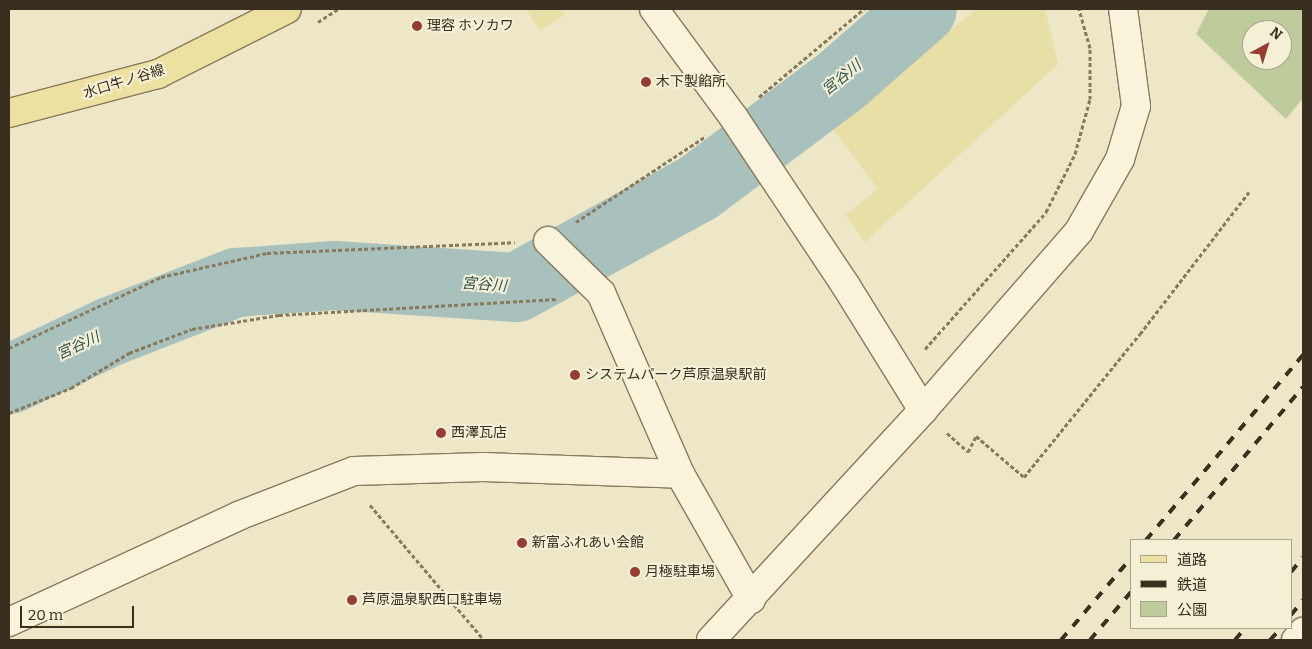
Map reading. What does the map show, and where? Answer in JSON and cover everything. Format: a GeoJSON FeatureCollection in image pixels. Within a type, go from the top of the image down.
{"type":"FeatureCollection","features":[{"type":"Feature","properties":{"kind":"main road","name":"水口牛ノ谷線"},"geometry":{"type":"LineString","coordinates":[[9,113],[158,74],[287,9]]}},
{"type":"Feature","properties":{"kind":"street"},"geometry":{"type":"LineString","coordinates":[[654,9],[734,118],[846,286],[923,410]]}},
{"type":"Feature","properties":{"kind":"street"},"geometry":{"type":"LineString","coordinates":[[711,640],[751,600],[923,410],[1079,231],[1120,159],[1136,106],[1123,9]]}},
{"type":"Feature","properties":{"kind":"street"},"geometry":{"type":"LineString","coordinates":[[552,244],[600,293],[680,474],[751,600]]}},
{"type":"Feature","properties":{"kind":"street"},"geometry":{"type":"LineString","coordinates":[[9,622],[238,516],[354,471],[483,467],[680,474]]}},
{"type":"Feature","properties":{"kind":"street"},"geometry":{"type":"LineString","coordinates":[[1296,640],[1303,632]]}},
{"type":"Feature","properties":{"kind":"path"},"geometry":{"type":"LineString","coordinates":[[9,348],[161,277],[267,253],[552,244],[734,118],[864,9]]}},
{"type":"Feature","properties":{"kind":"path"},"geometry":{"type":"LineString","coordinates":[[921,354],[1046,212],[1075,154],[1090,99],[1090,48],[1079,9]]}},
{"type":"Feature","properties":{"kind":"path"},"geometry":{"type":"LineString","coordinates":[[923,410],[968,452],[976,436],[1024,477],[1140,334],[1249,192]]}},
{"type":"Feature","properties":{"kind":"path"},"geometry":{"type":"LineString","coordinates":[[9,413],[71,388],[129,353],[192,329],[279,315],[568,299]]}},
{"type":"Feature","properties":{"kind":"path"},"geometry":{"type":"LineString","coordinates":[[344,475],[484,640]]}},
{"type":"Feature","properties":{"kind":"green space"},"geometry":{"type":"Polygon","coordinates":[[[1209,9],[1303,9],[1303,98],[1286,119],[1196,34],[1209,9]]]}},
{"type":"Feature","properties":{"kind":"sand"},"geometry":{"type":"Polygon","coordinates":[[[526,9],[561,9],[565,14],[540,31],[526,9]]]}},
{"type":"Feature","properties":{"kind":"sand"},"geometry":{"type":"Polygon","coordinates":[[[977,9],[1045,9],[1058,64],[865,242],[845,215],[878,189],[830,125],[977,9]]]}},
{"type":"Feature","properties":{"kind":"waterway","name":"宮谷川"},"geometry":{"type":"LineString","coordinates":[[9,379],[110,331],[236,282],[334,275],[516,287],[697,188],[842,79],[922,9]]}},
{"type":"Feature","properties":{"kind":"railway"},"geometry":{"type":"LineString","coordinates":[[1147,539],[1303,355]]}},
{"type":"Feature","properties":{"kind":"railway"},"geometry":{"type":"LineString","coordinates":[[1175,539],[1303,387]]}},
{"type":"Feature","properties":{"kind":"railway"},"geometry":{"type":"LineString","coordinates":[[1292,571],[1303,557]]}},
{"type":"Feature","properties":{"kind":"railway"},"geometry":{"type":"LineString","coordinates":[[1061,640],[1130,559]]}},
{"type":"Feature","properties":{"kind":"railway"},"geometry":{"type":"LineString","coordinates":[[1090,640],[1130,593]]}},
{"type":"Feature","properties":{"kind":"railway"},"geometry":{"type":"LineString","coordinates":[[1292,614],[1303,600]]}},
{"type":"Feature","properties":{"kind":"railway"},"geometry":{"type":"LineString","coordinates":[[1235,640],[1244,629]]}},
{"type":"Feature","properties":{"kind":"railway"},"geometry":{"type":"LineString","coordinates":[[1270,640],[1280,629]]}},
{"type":"Feature","properties":{"kind":"place","name":"理容 ホソカワ"},"geometry":{"type":"Point","coordinates":[417,26]}},
{"type":"Feature","properties":{"kind":"place","name":"木下製餡所"},"geometry":{"type":"Point","coordinates":[646,82]}},
{"type":"Feature","properties":{"kind":"place","name":"システムパーク芦原温泉駅前"},"geometry":{"type":"Point","coordinates":[575,375]}},
{"type":"Feature","properties":{"kind":"place","name":"西澤瓦店"},"geometry":{"type":"Point","coordinates":[441,433]}},
{"type":"Feature","properties":{"kind":"place","name":"新富ふれあい会館"},"geometry":{"type":"Point","coordinates":[522,543]}},
{"type":"Feature","properties":{"kind":"place","name":"月極駐車場"},"geometry":{"type":"Point","coordinates":[635,572]}},
{"type":"Feature","properties":{"kind":"place","name":"芦原温泉駅西口駐車場"},"geometry":{"type":"Point","coordinates":[352,600]}}]}
